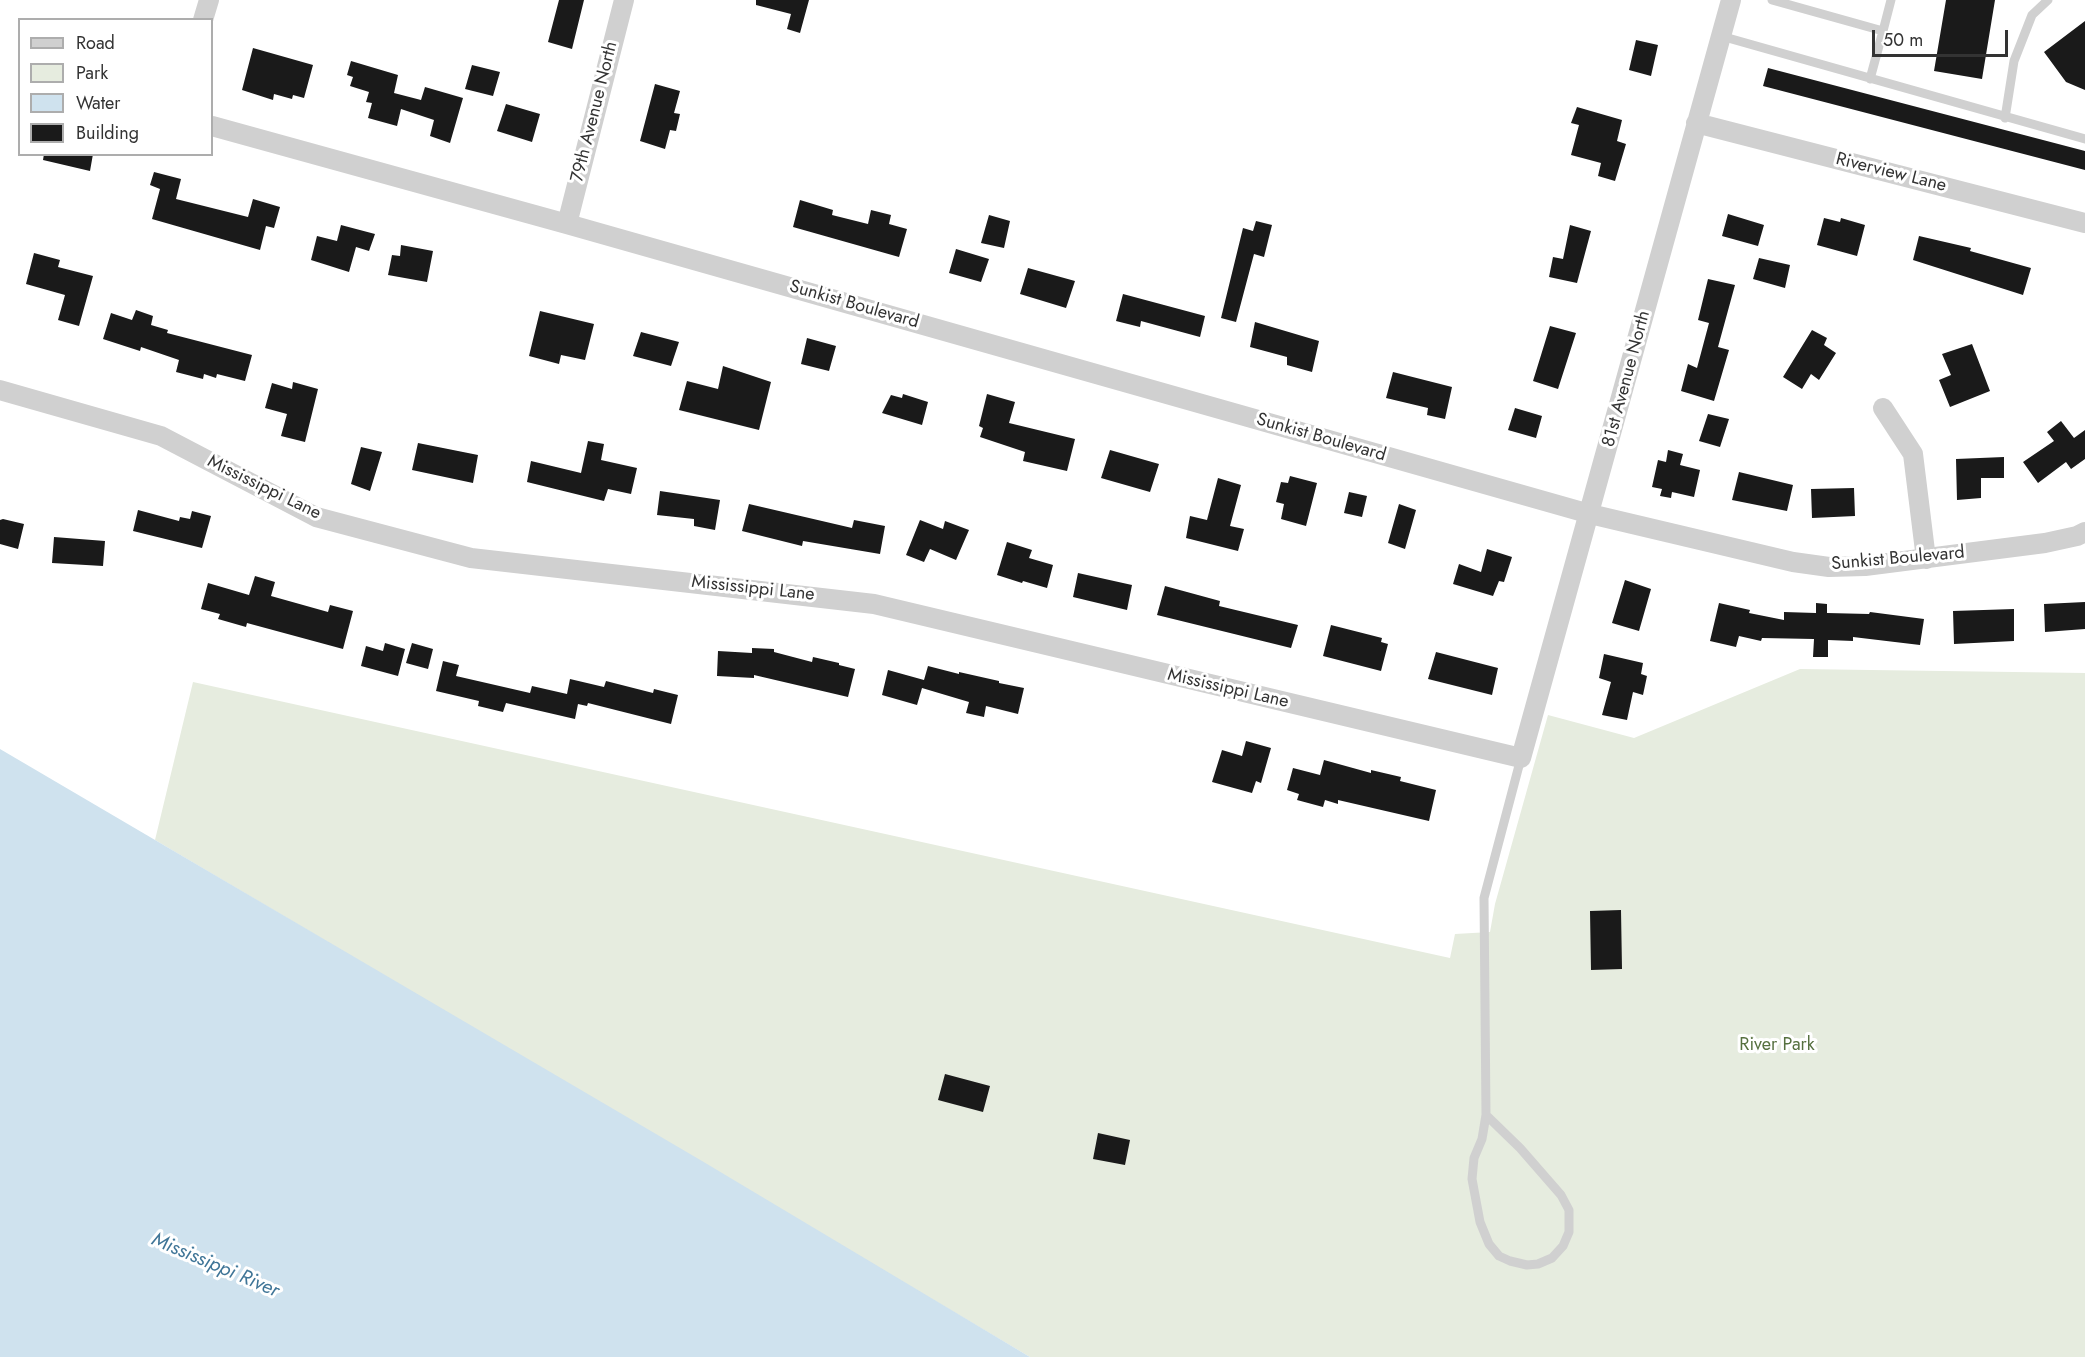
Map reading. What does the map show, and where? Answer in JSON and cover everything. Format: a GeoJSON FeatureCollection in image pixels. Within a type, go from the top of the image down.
{"type":"FeatureCollection","features":[{"type":"Feature","properties":{"kind":"street"},"geometry":{"type":"LineString","coordinates":[[204,18],[210,0]]}},
{"type":"Feature","properties":{"kind":"street","name":"79th Avenue North"},"geometry":{"type":"LineString","coordinates":[[567,224],[624,0]]}},
{"type":"Feature","properties":{"kind":"street","name":"81st Avenue North"},"geometry":{"type":"LineString","coordinates":[[1521,758],[1731,0]]}},
{"type":"Feature","properties":{"kind":"street","name":"Riverview Lane"},"geometry":{"type":"LineString","coordinates":[[1696,123],[2085,222]]}},
{"type":"Feature","properties":{"kind":"street","name":"Sunkist Boulevard"},"geometry":{"type":"LineString","coordinates":[[213,126],[567,224],[1590,514],[1793,562],[1829,567],[1865,566],[2045,543],[2085,532]]}},
{"type":"Feature","properties":{"kind":"street","name":"Mississippi Lane"},"geometry":{"type":"LineString","coordinates":[[0,390],[161,436],[316,517],[471,558],[874,604],[1521,758]]}},
{"type":"Feature","properties":{"kind":"street"},"geometry":{"type":"LineString","coordinates":[[1883,408],[1913,454],[1926,558]]}},
{"type":"Feature","properties":{"kind":"lane"},"geometry":{"type":"LineString","coordinates":[[1772,0],[1883,31]]}},
{"type":"Feature","properties":{"kind":"lane"},"geometry":{"type":"LineString","coordinates":[[1870,79],[1891,0]]}},
{"type":"Feature","properties":{"kind":"lane"},"geometry":{"type":"LineString","coordinates":[[2005,118],[2014,61],[2032,15],[2048,0]]}},
{"type":"Feature","properties":{"kind":"lane"},"geometry":{"type":"LineString","coordinates":[[1721,36],[2085,139]]}},
{"type":"Feature","properties":{"kind":"lane"},"geometry":{"type":"LineString","coordinates":[[1486,1115],[1520,1148],[1560,1195],[1569,1210],[1569,1232],[1563,1246],[1552,1258],[1538,1263],[1517,1264],[1499,1256],[1489,1244],[1480,1222],[1472,1179],[1474,1158],[1482,1139],[1486,1115],[1484,898],[1487,879],[1521,758]]}},
{"type":"Feature","properties":{"kind":"green space","name":"River Park"},"geometry":{"type":"Polygon","coordinates":[[[1800,669],[2085,673],[2085,1357],[1030,1357],[155,840],[193,682],[1450,958],[1455,934],[1490,932],[1495,904],[1548,715],[1634,738],[1800,669]]]}},
{"type":"Feature","properties":{"kind":"water","name":"Mississippi River"},"geometry":{"type":"Polygon","coordinates":[[[0,749],[702,1161],[1030,1357],[0,1357],[0,749]]]}},
{"type":"Feature","properties":{"kind":"building"},"geometry":{"type":"Polygon","coordinates":[[[559,0],[584,0],[572,49],[548,42],[559,0]]]}},
{"type":"Feature","properties":{"kind":"building"},"geometry":{"type":"Polygon","coordinates":[[[756,0],[809,0],[800,33],[787,29],[791,14],[756,5],[756,0]]]}},
{"type":"Feature","properties":{"kind":"building"},"geometry":{"type":"Polygon","coordinates":[[[1946,0],[1995,0],[1982,79],[1934,71],[1946,0]]]}},
{"type":"Feature","properties":{"kind":"building"},"geometry":{"type":"Polygon","coordinates":[[[2085,21],[2085,90],[2066,82],[2044,52],[2085,21]]]}},
{"type":"Feature","properties":{"kind":"building"},"geometry":{"type":"Polygon","coordinates":[[[1636,40],[1658,45],[1651,76],[1629,70],[1636,40]]]}},
{"type":"Feature","properties":{"kind":"building"},"geometry":{"type":"Polygon","coordinates":[[[253,48],[313,65],[304,98],[293,95],[292,99],[274,94],[273,100],[242,90],[253,48]]]}},
{"type":"Feature","properties":{"kind":"building"},"geometry":{"type":"Polygon","coordinates":[[[351,61],[398,75],[394,93],[421,100],[425,87],[463,98],[450,143],[430,136],[434,120],[401,109],[397,126],[368,118],[372,103],[366,102],[369,92],[350,86],[353,77],[347,75],[351,61]]]}},
{"type":"Feature","properties":{"kind":"building"},"geometry":{"type":"Polygon","coordinates":[[[472,65],[500,72],[493,96],[465,89],[472,65]]]}},
{"type":"Feature","properties":{"kind":"building"},"geometry":{"type":"Polygon","coordinates":[[[1768,68],[2085,151],[2085,170],[1763,86],[1768,68]]]}},
{"type":"Feature","properties":{"kind":"building"},"geometry":{"type":"Polygon","coordinates":[[[655,84],[680,91],[674,113],[680,114],[676,131],[670,130],[665,149],[640,141],[655,84]]]}},
{"type":"Feature","properties":{"kind":"building"},"geometry":{"type":"Polygon","coordinates":[[[506,104],[540,114],[532,142],[497,131],[506,104]]]}},
{"type":"Feature","properties":{"kind":"building"},"geometry":{"type":"Polygon","coordinates":[[[1577,107],[1622,120],[1617,141],[1626,144],[1615,181],[1598,176],[1601,163],[1571,155],[1579,125],[1571,123],[1577,107]]]}},
{"type":"Feature","properties":{"kind":"building"},"geometry":{"type":"Polygon","coordinates":[[[44,156],[93,156],[90,171],[43,160],[44,156]]]}},
{"type":"Feature","properties":{"kind":"building"},"geometry":{"type":"Polygon","coordinates":[[[154,172],[181,179],[176,199],[248,217],[253,199],[280,207],[274,228],[266,226],[260,250],[152,219],[160,189],[150,185],[154,172]]]}},
{"type":"Feature","properties":{"kind":"building"},"geometry":{"type":"Polygon","coordinates":[[[800,200],[833,210],[832,215],[868,224],[871,210],[891,215],[889,224],[907,229],[899,257],[793,227],[800,200]]]}},
{"type":"Feature","properties":{"kind":"building"},"geometry":{"type":"Polygon","coordinates":[[[1728,214],[1764,225],[1758,246],[1722,236],[1728,214]]]}},
{"type":"Feature","properties":{"kind":"building"},"geometry":{"type":"Polygon","coordinates":[[[989,215],[1010,221],[1004,248],[981,243],[989,215]]]}},
{"type":"Feature","properties":{"kind":"building"},"geometry":{"type":"Polygon","coordinates":[[[1824,218],[1840,222],[1841,218],[1865,225],[1857,256],[1817,245],[1824,218]]]}},
{"type":"Feature","properties":{"kind":"building"},"geometry":{"type":"Polygon","coordinates":[[[1256,221],[1272,225],[1264,257],[1254,254],[1236,322],[1221,318],[1243,228],[1253,231],[1256,221]]]}},
{"type":"Feature","properties":{"kind":"building"},"geometry":{"type":"Polygon","coordinates":[[[341,225],[375,234],[369,251],[356,247],[349,272],[311,260],[317,236],[337,241],[341,225]]]}},
{"type":"Feature","properties":{"kind":"building"},"geometry":{"type":"Polygon","coordinates":[[[1570,225],[1591,231],[1577,283],[1549,277],[1553,257],[1563,259],[1570,225]]]}},
{"type":"Feature","properties":{"kind":"building"},"geometry":{"type":"Polygon","coordinates":[[[1919,236],[1971,248],[1970,251],[2031,268],[2023,295],[1913,260],[1919,236]]]}},
{"type":"Feature","properties":{"kind":"building"},"geometry":{"type":"Polygon","coordinates":[[[401,245],[433,251],[427,282],[388,275],[392,255],[400,256],[401,245]]]}},
{"type":"Feature","properties":{"kind":"building"},"geometry":{"type":"Polygon","coordinates":[[[956,249],[989,259],[981,282],[949,273],[956,249]]]}},
{"type":"Feature","properties":{"kind":"building"},"geometry":{"type":"Polygon","coordinates":[[[34,253],[60,260],[58,267],[93,276],[79,326],[58,320],[65,295],[26,284],[34,253]]]}},
{"type":"Feature","properties":{"kind":"building"},"geometry":{"type":"Polygon","coordinates":[[[1759,258],[1790,265],[1785,288],[1753,279],[1759,258]]]}},
{"type":"Feature","properties":{"kind":"building"},"geometry":{"type":"Polygon","coordinates":[[[1028,268],[1075,281],[1066,308],[1020,294],[1028,268]]]}},
{"type":"Feature","properties":{"kind":"building"},"geometry":{"type":"Polygon","coordinates":[[[1708,279],[1735,285],[1718,347],[1729,350],[1714,401],[1681,391],[1688,364],[1697,368],[1709,323],[1698,320],[1708,279]]]}},
{"type":"Feature","properties":{"kind":"building"},"geometry":{"type":"Polygon","coordinates":[[[1123,294],[1205,316],[1200,337],[1141,321],[1140,327],[1116,321],[1123,294]]]}},
{"type":"Feature","properties":{"kind":"building"},"geometry":{"type":"Polygon","coordinates":[[[136,310],[153,316],[151,325],[168,330],[167,333],[252,355],[245,381],[217,374],[216,378],[204,374],[203,379],[176,372],[179,360],[141,347],[140,351],[103,339],[111,313],[132,320],[136,310]]]}},
{"type":"Feature","properties":{"kind":"building"},"geometry":{"type":"Polygon","coordinates":[[[540,311],[594,324],[585,360],[561,355],[559,364],[529,356],[540,311]]]}},
{"type":"Feature","properties":{"kind":"building"},"geometry":{"type":"Polygon","coordinates":[[[1255,322],[1319,341],[1312,372],[1287,365],[1287,357],[1250,347],[1255,322]]]}},
{"type":"Feature","properties":{"kind":"building"},"geometry":{"type":"Polygon","coordinates":[[[1550,326],[1576,333],[1558,389],[1533,381],[1550,326]]]}},
{"type":"Feature","properties":{"kind":"building"},"geometry":{"type":"Polygon","coordinates":[[[1812,330],[1827,338],[1824,345],[1836,353],[1819,380],[1811,374],[1802,389],[1783,377],[1812,330]]]}},
{"type":"Feature","properties":{"kind":"building"},"geometry":{"type":"Polygon","coordinates":[[[641,332],[679,342],[671,366],[633,356],[641,332]]]}},
{"type":"Feature","properties":{"kind":"building"},"geometry":{"type":"Polygon","coordinates":[[[807,338],[836,346],[829,371],[801,364],[807,338]]]}},
{"type":"Feature","properties":{"kind":"building"},"geometry":{"type":"Polygon","coordinates":[[[1972,344],[1990,391],[1950,407],[1939,380],[1951,375],[1942,354],[1972,344]]]}},
{"type":"Feature","properties":{"kind":"building"},"geometry":{"type":"Polygon","coordinates":[[[723,366],[771,382],[759,430],[679,410],[687,381],[718,389],[723,366]]]}},
{"type":"Feature","properties":{"kind":"building"},"geometry":{"type":"Polygon","coordinates":[[[1393,372],[1452,387],[1445,419],[1427,415],[1428,408],[1386,398],[1393,372]]]}},
{"type":"Feature","properties":{"kind":"building"},"geometry":{"type":"Polygon","coordinates":[[[293,382],[318,389],[305,442],[281,436],[287,414],[265,408],[272,383],[292,389],[293,382]]]}},
{"type":"Feature","properties":{"kind":"building"},"geometry":{"type":"Polygon","coordinates":[[[903,394],[928,402],[922,425],[882,413],[891,395],[902,398],[903,394]]]}},
{"type":"Feature","properties":{"kind":"building"},"geometry":{"type":"Polygon","coordinates":[[[987,394],[1015,402],[1009,423],[1075,439],[1067,471],[1023,461],[1025,452],[980,437],[983,428],[979,426],[987,394]]]}},
{"type":"Feature","properties":{"kind":"building"},"geometry":{"type":"Polygon","coordinates":[[[1515,408],[1542,416],[1536,438],[1508,430],[1515,408]]]}},
{"type":"Feature","properties":{"kind":"building"},"geometry":{"type":"Polygon","coordinates":[[[1708,414],[1729,419],[1720,447],[1699,441],[1708,414]]]}},
{"type":"Feature","properties":{"kind":"building"},"geometry":{"type":"Polygon","coordinates":[[[2061,421],[2074,438],[2085,430],[2085,459],[2071,469],[2066,462],[2038,483],[2023,462],[2054,441],[2047,432],[2061,421]]]}},
{"type":"Feature","properties":{"kind":"building"},"geometry":{"type":"Polygon","coordinates":[[[588,441],[604,444],[601,460],[637,468],[631,494],[608,489],[604,501],[527,482],[531,461],[581,473],[588,441]]]}},
{"type":"Feature","properties":{"kind":"building"},"geometry":{"type":"Polygon","coordinates":[[[418,443],[478,455],[473,483],[412,470],[418,443]]]}},
{"type":"Feature","properties":{"kind":"building"},"geometry":{"type":"Polygon","coordinates":[[[361,447],[382,452],[370,491],[351,484],[361,447]]]}},
{"type":"Feature","properties":{"kind":"building"},"geometry":{"type":"Polygon","coordinates":[[[1110,450],[1159,464],[1150,492],[1101,478],[1110,450]]]}},
{"type":"Feature","properties":{"kind":"building"},"geometry":{"type":"Polygon","coordinates":[[[1668,450],[1683,454],[1680,465],[1700,470],[1694,497],[1672,492],[1671,498],[1660,496],[1662,489],[1652,487],[1658,460],[1666,462],[1668,450]]]}},
{"type":"Feature","properties":{"kind":"building"},"geometry":{"type":"Polygon","coordinates":[[[2004,457],[2004,478],[1981,478],[1981,498],[1957,500],[1956,459],[2004,457]]]}},
{"type":"Feature","properties":{"kind":"building"},"geometry":{"type":"Polygon","coordinates":[[[1739,472],[1793,485],[1787,511],[1732,500],[1739,472]]]}},
{"type":"Feature","properties":{"kind":"building"},"geometry":{"type":"Polygon","coordinates":[[[1290,476],[1317,483],[1306,526],[1281,519],[1284,504],[1276,502],[1281,482],[1288,483],[1290,476]]]}},
{"type":"Feature","properties":{"kind":"building"},"geometry":{"type":"Polygon","coordinates":[[[1218,478],[1241,485],[1230,526],[1244,529],[1238,551],[1186,538],[1190,516],[1207,520],[1218,478]]]}},
{"type":"Feature","properties":{"kind":"building"},"geometry":{"type":"Polygon","coordinates":[[[1854,488],[1855,516],[1812,518],[1811,489],[1854,488]]]}},
{"type":"Feature","properties":{"kind":"building"},"geometry":{"type":"Polygon","coordinates":[[[660,491],[720,500],[715,530],[694,526],[694,519],[657,515],[660,491]]]}},
{"type":"Feature","properties":{"kind":"building"},"geometry":{"type":"Polygon","coordinates":[[[1349,492],[1367,496],[1362,517],[1344,513],[1349,492]]]}},
{"type":"Feature","properties":{"kind":"building"},"geometry":{"type":"Polygon","coordinates":[[[749,504],[852,528],[854,520],[885,526],[880,554],[803,541],[802,546],[742,531],[749,504]]]}},
{"type":"Feature","properties":{"kind":"building"},"geometry":{"type":"Polygon","coordinates":[[[1399,504],[1416,510],[1405,549],[1388,543],[1399,504]]]}},
{"type":"Feature","properties":{"kind":"building"},"geometry":{"type":"Polygon","coordinates":[[[138,510],[179,521],[180,517],[190,519],[192,511],[211,516],[202,548],[133,531],[138,510]]]}},
{"type":"Feature","properties":{"kind":"building"},"geometry":{"type":"Polygon","coordinates":[[[0,520],[24,524],[18,549],[0,544],[0,520]]]}},
{"type":"Feature","properties":{"kind":"building"},"geometry":{"type":"Polygon","coordinates":[[[920,520],[943,529],[945,521],[969,530],[956,560],[930,549],[924,562],[906,555],[920,520]]]}},
{"type":"Feature","properties":{"kind":"building"},"geometry":{"type":"Polygon","coordinates":[[[54,537],[105,541],[103,566],[52,563],[54,537]]]}},
{"type":"Feature","properties":{"kind":"building"},"geometry":{"type":"Polygon","coordinates":[[[1007,542],[1032,550],[1029,558],[1053,565],[1047,588],[997,575],[1007,542]]]}},
{"type":"Feature","properties":{"kind":"building"},"geometry":{"type":"Polygon","coordinates":[[[1487,549],[1512,557],[1504,582],[1499,581],[1493,596],[1453,584],[1459,564],[1481,572],[1487,549]]]}},
{"type":"Feature","properties":{"kind":"building"},"geometry":{"type":"Polygon","coordinates":[[[1078,573],[1132,585],[1127,610],[1073,597],[1078,573]]]}},
{"type":"Feature","properties":{"kind":"building"},"geometry":{"type":"Polygon","coordinates":[[[255,576],[275,582],[271,596],[328,612],[330,605],[353,611],[343,649],[247,623],[246,627],[218,619],[220,614],[201,609],[208,583],[249,595],[255,576]]]}},
{"type":"Feature","properties":{"kind":"building"},"geometry":{"type":"Polygon","coordinates":[[[1625,580],[1651,589],[1639,631],[1612,623],[1625,580]]]}},
{"type":"Feature","properties":{"kind":"building"},"geometry":{"type":"Polygon","coordinates":[[[1165,586],[1220,601],[1219,606],[1298,625],[1291,648],[1157,615],[1165,586]]]}},
{"type":"Feature","properties":{"kind":"building"},"geometry":{"type":"Polygon","coordinates":[[[2085,602],[2085,629],[2045,632],[2044,604],[2085,602]]]}},
{"type":"Feature","properties":{"kind":"building"},"geometry":{"type":"Polygon","coordinates":[[[1719,603],[1750,610],[1749,613],[1784,620],[1784,612],[1816,613],[1816,603],[1827,604],[1827,613],[1869,614],[1870,612],[1924,619],[1920,645],[1853,637],[1853,641],[1828,640],[1828,657],[1813,657],[1814,639],[1762,638],[1761,641],[1739,636],[1736,647],[1710,641],[1719,603]]]}},
{"type":"Feature","properties":{"kind":"building"},"geometry":{"type":"Polygon","coordinates":[[[2014,609],[2014,641],[1954,644],[1953,611],[2014,609]]]}},
{"type":"Feature","properties":{"kind":"building"},"geometry":{"type":"Polygon","coordinates":[[[1331,625],[1382,638],[1381,642],[1388,644],[1381,671],[1323,656],[1331,625]]]}},
{"type":"Feature","properties":{"kind":"building"},"geometry":{"type":"Polygon","coordinates":[[[385,643],[405,649],[398,676],[361,666],[366,646],[383,651],[385,643]]]}},
{"type":"Feature","properties":{"kind":"building"},"geometry":{"type":"Polygon","coordinates":[[[412,643],[433,649],[428,669],[406,663],[412,643]]]}},
{"type":"Feature","properties":{"kind":"building"},"geometry":{"type":"Polygon","coordinates":[[[752,648],[774,649],[774,652],[812,662],[813,657],[855,669],[848,697],[754,675],[754,678],[717,676],[718,651],[752,653],[752,648]]]}},
{"type":"Feature","properties":{"kind":"building"},"geometry":{"type":"Polygon","coordinates":[[[1436,652],[1498,668],[1492,695],[1428,679],[1436,652]]]}},
{"type":"Feature","properties":{"kind":"building"},"geometry":{"type":"Polygon","coordinates":[[[1604,654],[1643,663],[1641,674],[1647,676],[1643,695],[1633,692],[1627,720],[1602,715],[1611,682],[1599,678],[1604,654]]]}},
{"type":"Feature","properties":{"kind":"building"},"geometry":{"type":"Polygon","coordinates":[[[443,661],[459,665],[456,676],[530,693],[532,686],[567,694],[570,679],[604,687],[606,681],[653,693],[654,689],[678,695],[671,724],[588,703],[587,706],[578,704],[575,719],[506,703],[503,712],[478,706],[479,701],[436,691],[443,661]]]}},
{"type":"Feature","properties":{"kind":"building"},"geometry":{"type":"Polygon","coordinates":[[[928,666],[1024,688],[1018,714],[986,706],[984,717],[966,713],[969,702],[922,688],[917,705],[882,695],[888,670],[924,680],[928,666]]]}},
{"type":"Feature","properties":{"kind":"building"},"geometry":{"type":"Polygon","coordinates":[[[1246,741],[1271,748],[1261,783],[1256,781],[1252,793],[1212,782],[1222,750],[1242,756],[1246,741]]]}},
{"type":"Feature","properties":{"kind":"building"},"geometry":{"type":"Polygon","coordinates":[[[1324,760],[1371,773],[1371,770],[1401,777],[1400,781],[1436,790],[1429,821],[1338,800],[1338,804],[1325,800],[1323,807],[1297,800],[1299,794],[1287,790],[1293,768],[1320,775],[1324,760]]]}},
{"type":"Feature","properties":{"kind":"building"},"geometry":{"type":"Polygon","coordinates":[[[1621,910],[1622,969],[1591,970],[1590,911],[1621,910]]]}},
{"type":"Feature","properties":{"kind":"building"},"geometry":{"type":"Polygon","coordinates":[[[945,1074],[990,1086],[983,1112],[938,1100],[945,1074]]]}},
{"type":"Feature","properties":{"kind":"building"},"geometry":{"type":"Polygon","coordinates":[[[1098,1133],[1130,1140],[1125,1165],[1093,1159],[1098,1133]]]}}]}
